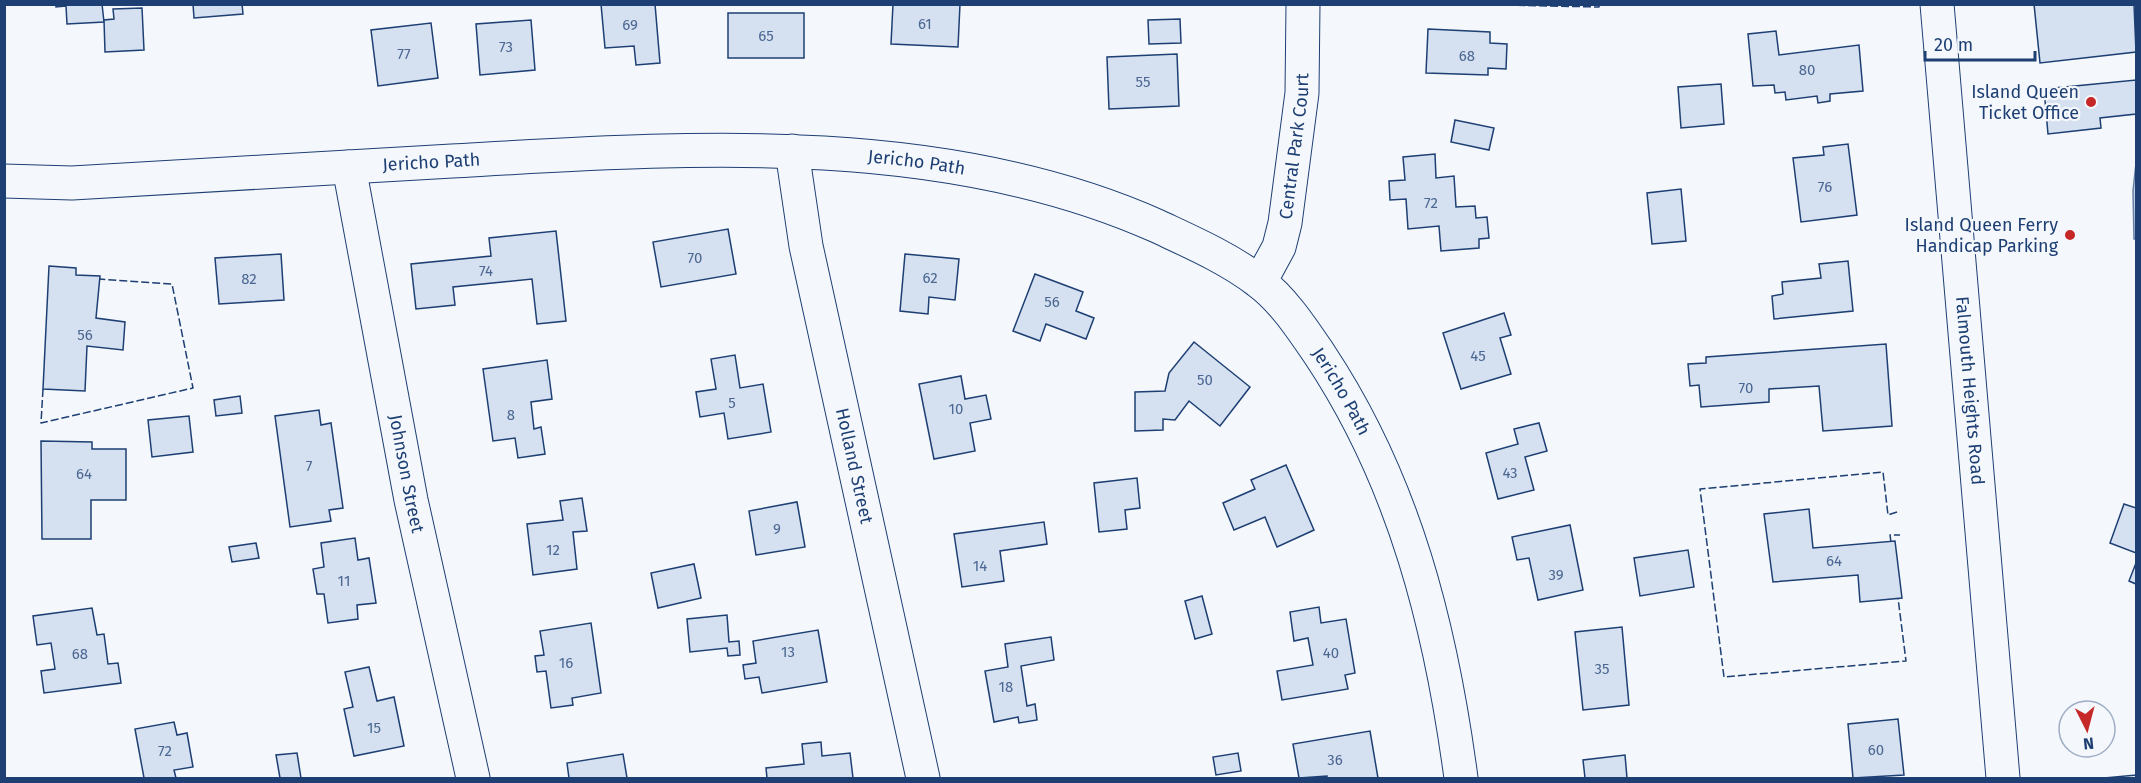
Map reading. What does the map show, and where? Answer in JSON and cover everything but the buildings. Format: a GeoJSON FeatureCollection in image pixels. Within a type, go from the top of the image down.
{"type":"FeatureCollection","features":[{"type":"Feature","properties":{"kind":"street","name":"Central Park Court"},"geometry":{"type":"LineString","coordinates":[[1260,282],[1279,247],[1285,224],[1302,93],[1303,4]]}},
{"type":"Feature","properties":{"kind":"street","name":"Falmouth Heights Road"},"geometry":{"type":"LineString","coordinates":[[1937,4],[2003,778]]}},
{"type":"Feature","properties":{"kind":"street","name":"Jericho Path"},"geometry":{"type":"LineString","coordinates":[[4,181],[72,183],[605,152],[708,150],[792,152],[850,154],[947,166],[1017,180],[1114,208],[1219,256],[1260,282],[1299,323],[1331,372],[1360,421],[1383,468],[1414,555],[1447,680],[1461,778]]}},
{"type":"Feature","properties":{"kind":"street","name":"Holland Street"},"geometry":{"type":"LineString","coordinates":[[792,152],[806,246],[923,778]]}},
{"type":"Feature","properties":{"kind":"street","name":"Johnson Street"},"geometry":{"type":"LineString","coordinates":[[349,167],[411,500],[473,778]]}},
{"type":"Feature","properties":{"kind":"water"},"geometry":{"type":"Polygon","coordinates":[[[2136,163],[2136,239],[2134,239],[2133,191],[2136,163]]]}},
{"type":"Feature","properties":{"kind":"fence"},"geometry":{"type":"LineString","coordinates":[[1451,4],[1599,7],[1599,4]]}},
{"type":"Feature","properties":{"kind":"fence"},"geometry":{"type":"LineString","coordinates":[[43,389],[41,423],[193,388],[172,284],[99,279]]}},
{"type":"Feature","properties":{"kind":"fence"},"geometry":{"type":"LineString","coordinates":[[1897,512],[1888,515],[1883,472],[1700,489],[1724,677],[1906,661],[1898,598]]}},
{"type":"Feature","properties":{"kind":"fence"},"geometry":{"type":"LineString","coordinates":[[1891,542],[1890,535],[1900,535]]}},
{"type":"Feature","properties":{"kind":"place","name":"Island Queen Ticket Office"},"geometry":{"type":"Point","coordinates":[2091,102]}},
{"type":"Feature","properties":{"kind":"place","name":"Island Queen Ferry Handicap Parking"},"geometry":{"type":"Point","coordinates":[2070,235]}}]}
